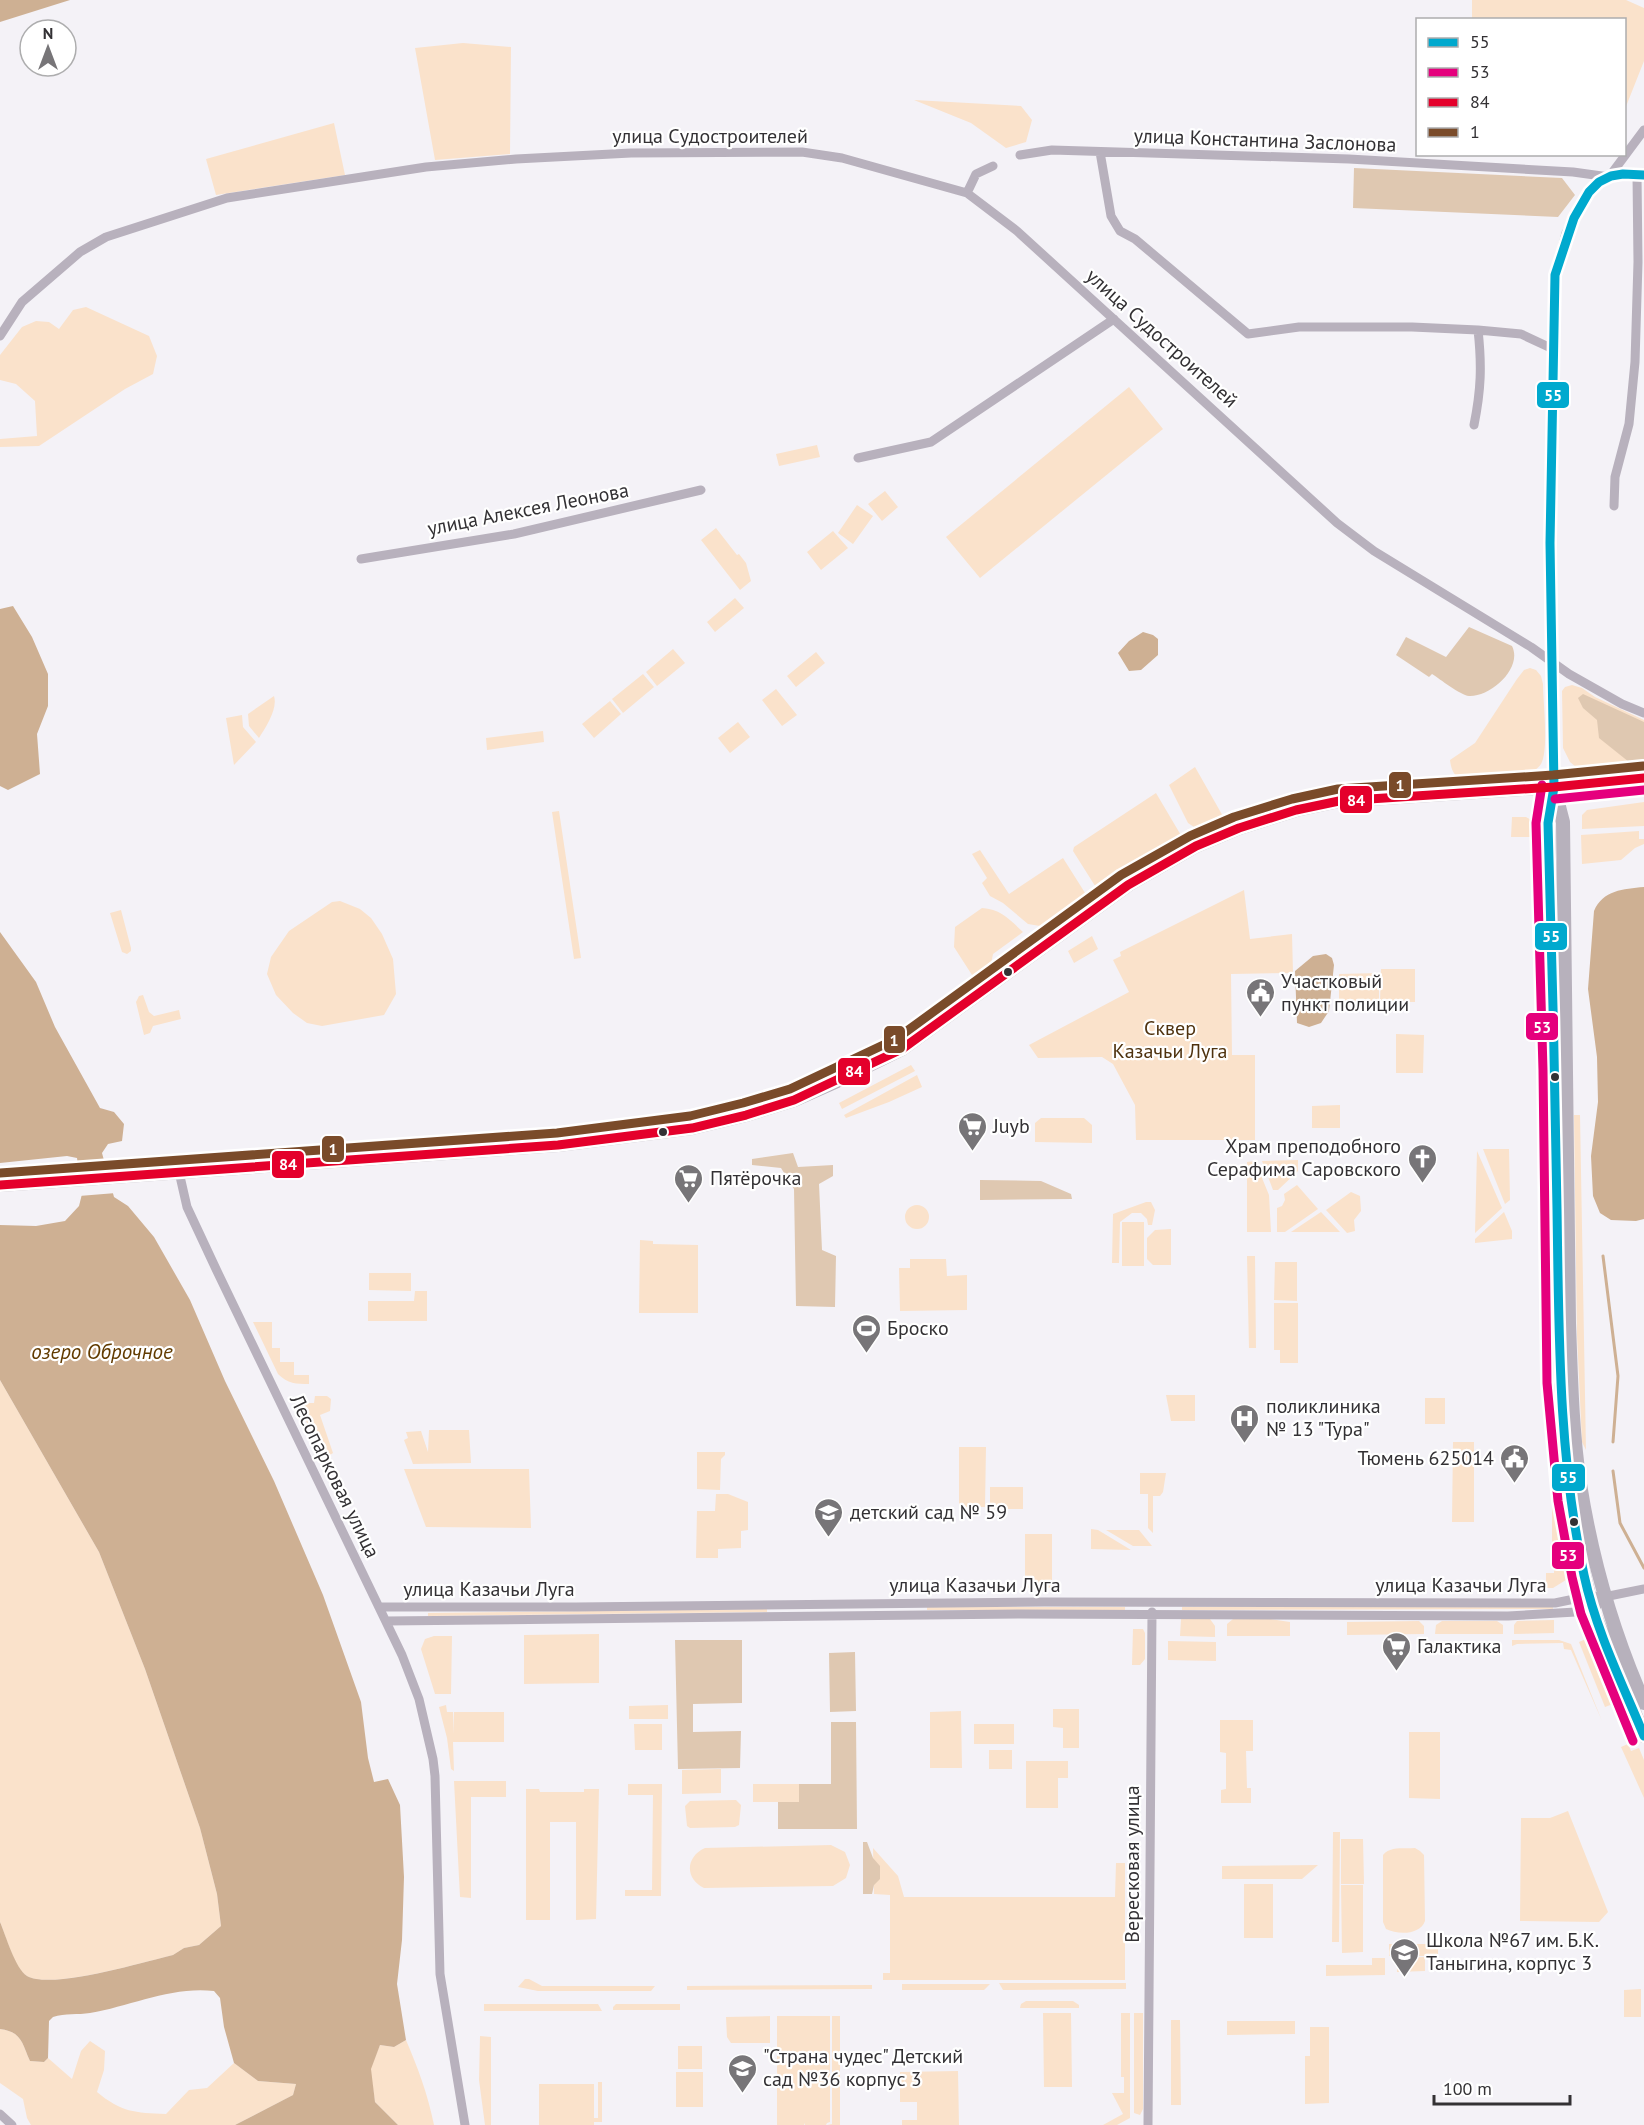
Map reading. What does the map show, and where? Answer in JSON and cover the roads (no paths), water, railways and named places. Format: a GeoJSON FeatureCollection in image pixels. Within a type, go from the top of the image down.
{"type":"FeatureCollection","features":[{"type":"Feature","properties":{"kind":"main road"},"geometry":{"type":"LineString","coordinates":[[0,1185],[579,1143],[692,1128],[746,1115],[804,1095],[902,1049],[1128,885],[1196,846],[1217,837],[1296,810],[1339,801],[1554,787],[1643,778]]}},
{"type":"Feature","properties":{"kind":"main road"},"geometry":{"type":"LineString","coordinates":[[1554,787],[1548,823],[1555,1060],[1559,1383],[1570,1500],[1593,1611],[1644,1736]]}},
{"type":"Feature","properties":{"kind":"main road"},"geometry":{"type":"LineString","coordinates":[[1554,787],[1563,822],[1571,1389],[1580,1483],[1604,1597],[1644,1703]]}},
{"type":"Feature","properties":{"kind":"street"},"geometry":{"type":"LineString","coordinates":[[1626,154],[1644,130]]}},
{"type":"Feature","properties":{"kind":"street","name":"улица Константина Заслонова"},"geometry":{"type":"LineString","coordinates":[[1020,155],[1052,150],[1349,159],[1573,172],[1609,177]]}},
{"type":"Feature","properties":{"kind":"street","name":"улица Судостроителей"},"geometry":{"type":"LineString","coordinates":[[0,336],[22,302],[80,252],[106,237],[227,198],[426,167],[516,159],[631,153],[802,152],[842,158],[967,193],[1017,231],[1337,523],[1374,551],[1551,660],[1569,674],[1622,704],[1644,713]]}},
{"type":"Feature","properties":{"kind":"street"},"geometry":{"type":"LineString","coordinates":[[1100,152],[1111,216],[1120,231],[1135,239],[1248,334],[1299,327],[1412,327],[1478,330],[1521,334],[1553,349]]}},
{"type":"Feature","properties":{"kind":"street"},"geometry":{"type":"LineString","coordinates":[[1554,787],[1551,660],[1555,275],[1566,233],[1583,200],[1609,177],[1625,156]]}},
{"type":"Feature","properties":{"kind":"street"},"geometry":{"type":"LineString","coordinates":[[967,193],[976,174],[993,166]]}},
{"type":"Feature","properties":{"kind":"street"},"geometry":{"type":"LineString","coordinates":[[1609,177],[1624,174],[1640,175],[1635,362],[1629,424],[1615,477],[1614,507]]}},
{"type":"Feature","properties":{"kind":"street"},"geometry":{"type":"LineString","coordinates":[[858,458],[931,442],[1114,320]]}},
{"type":"Feature","properties":{"kind":"street"},"geometry":{"type":"LineString","coordinates":[[1474,425],[1481,388],[1481,352],[1478,330]]}},
{"type":"Feature","properties":{"kind":"street","name":"улица Алексея Леонова"},"geometry":{"type":"LineString","coordinates":[[361,559],[514,534],[701,490]]}},
{"type":"Feature","properties":{"kind":"street","name":"Лесопарковая улица"},"geometry":{"type":"LineString","coordinates":[[179,1172],[187,1207],[386,1621],[419,1700],[433,1759],[440,1974],[465,2125]]}},
{"type":"Feature","properties":{"kind":"street","name":"улица Казачьи Луга"},"geometry":{"type":"LineString","coordinates":[[379,1607],[1555,1603],[1644,1589]]}},
{"type":"Feature","properties":{"kind":"street"},"geometry":{"type":"LineString","coordinates":[[1593,1611],[1604,1597]]}},
{"type":"Feature","properties":{"kind":"street","name":"Вересковая улица"},"geometry":{"type":"LineString","coordinates":[[1148,2125],[1152,1603]]}},
{"type":"Feature","properties":{"kind":"street","name":"улица Казачьи Луга"},"geometry":{"type":"LineString","coordinates":[[386,1621],[836,1615],[1508,1616],[1593,1611]]}},
{"type":"Feature","properties":{"kind":"street"},"geometry":{"type":"LineString","coordinates":[[0,2114],[12,2125]]}},
{"type":"Feature","properties":{"kind":"water"},"geometry":{"type":"Polygon","coordinates":[[[0,0],[70,0],[0,22],[0,0]]]}},
{"type":"Feature","properties":{"kind":"water"},"geometry":{"type":"Polygon","coordinates":[[[13,606],[32,637],[48,674],[48,706],[37,734],[40,774],[8,790],[0,786],[0,609],[13,606]]]}},
{"type":"Feature","properties":{"kind":"water"},"geometry":{"type":"Polygon","coordinates":[[[1143,632],[1158,639],[1158,655],[1141,670],[1129,671],[1118,653],[1129,641],[1143,632]]]}},
{"type":"Feature","properties":{"kind":"water"},"geometry":{"type":"Polygon","coordinates":[[[1644,887],[1644,1219],[1611,1220],[1600,1213],[1593,1196],[1591,1156],[1598,1102],[1597,1057],[1588,989],[1594,911],[1608,895],[1621,890],[1644,887]]]}},
{"type":"Feature","properties":{"kind":"water","name":"озеро Оброчное"},"geometry":{"type":"Polygon","coordinates":[[[0,932],[36,982],[55,1027],[100,1108],[114,1112],[124,1124],[122,1141],[108,1144],[102,1153],[114,1197],[128,1206],[154,1237],[190,1300],[225,1381],[274,1481],[323,1595],[361,1702],[368,1758],[374,1782],[388,1779],[400,1805],[404,1877],[402,1940],[397,1984],[406,2040],[394,2047],[380,2045],[371,2069],[375,2102],[398,2125],[235,2125],[293,2095],[296,2084],[258,2081],[234,2063],[224,2027],[220,1998],[214,1991],[183,1991],[90,2013],[53,2017],[49,2021],[48,2058],[44,2062],[30,2061],[20,2039],[7,2030],[0,2029],[0,1922],[11,1951],[23,1972],[27,1976],[39,1979],[56,1980],[98,1973],[173,1955],[184,1948],[199,1945],[221,1926],[217,1894],[200,1828],[145,1669],[99,1552],[0,1380],[0,1225],[36,1226],[65,1221],[79,1206],[82,1194],[77,1158],[67,1156],[0,1163],[0,932]]]}},
{"type":"Feature","properties":{"kind":"water"},"geometry":{"type":"Polygon","coordinates":[[[1326,954],[1332,958],[1334,965],[1329,1011],[1321,1023],[1309,1027],[1297,1023],[1295,971],[1313,956],[1326,954]]]}},
{"type":"Feature","properties":{"kind":"waterway"},"geometry":{"type":"LineString","coordinates":[[1603,1256],[1618,1376],[1613,1442]]}},
{"type":"Feature","properties":{"kind":"waterway"},"geometry":{"type":"LineString","coordinates":[[1613,1471],[1620,1523],[1644,1568]]}},
{"type":"Feature","properties":{"kind":"place","name":"Участковый пункт полиции"},"geometry":{"type":"Point","coordinates":[1260,1018]}},
{"type":"Feature","properties":{"kind":"place","name":"Juyb"},"geometry":{"type":"Point","coordinates":[972,1152]}},
{"type":"Feature","properties":{"kind":"place","name":"Храм преподобного Серафима Саровского"},"geometry":{"type":"Point","coordinates":[1422,1184]}},
{"type":"Feature","properties":{"kind":"place","name":"Пятёрочка"},"geometry":{"type":"Point","coordinates":[689,1204]}},
{"type":"Feature","properties":{"kind":"place","name":"Броско"},"geometry":{"type":"Point","coordinates":[866,1354]}},
{"type":"Feature","properties":{"kind":"place","name":"поликлиника № 13 \"Тура\""},"geometry":{"type":"Point","coordinates":[1245,1444]}},
{"type":"Feature","properties":{"kind":"place","name":"Тюмень 625014"},"geometry":{"type":"Point","coordinates":[1515,1484]}},
{"type":"Feature","properties":{"kind":"place","name":"детский сад № 59"},"geometry":{"type":"Point","coordinates":[829,1538]}},
{"type":"Feature","properties":{"kind":"place","name":"Галактика"},"geometry":{"type":"Point","coordinates":[1396,1672]}},
{"type":"Feature","properties":{"kind":"place","name":"Школа №67 им. Б.К. Таныгина, корпус 3"},"geometry":{"type":"Point","coordinates":[1405,1978]}},
{"type":"Feature","properties":{"kind":"place","name":"\"Страна чудес\" Детский сад №36 корпус 3"},"geometry":{"type":"Point","coordinates":[742,2094]}},
{"type":"Feature","properties":{"kind":"park label","name":"Сквер Казачьи Луга"},"geometry":{"type":"Point","coordinates":[1170,1040]}}]}
